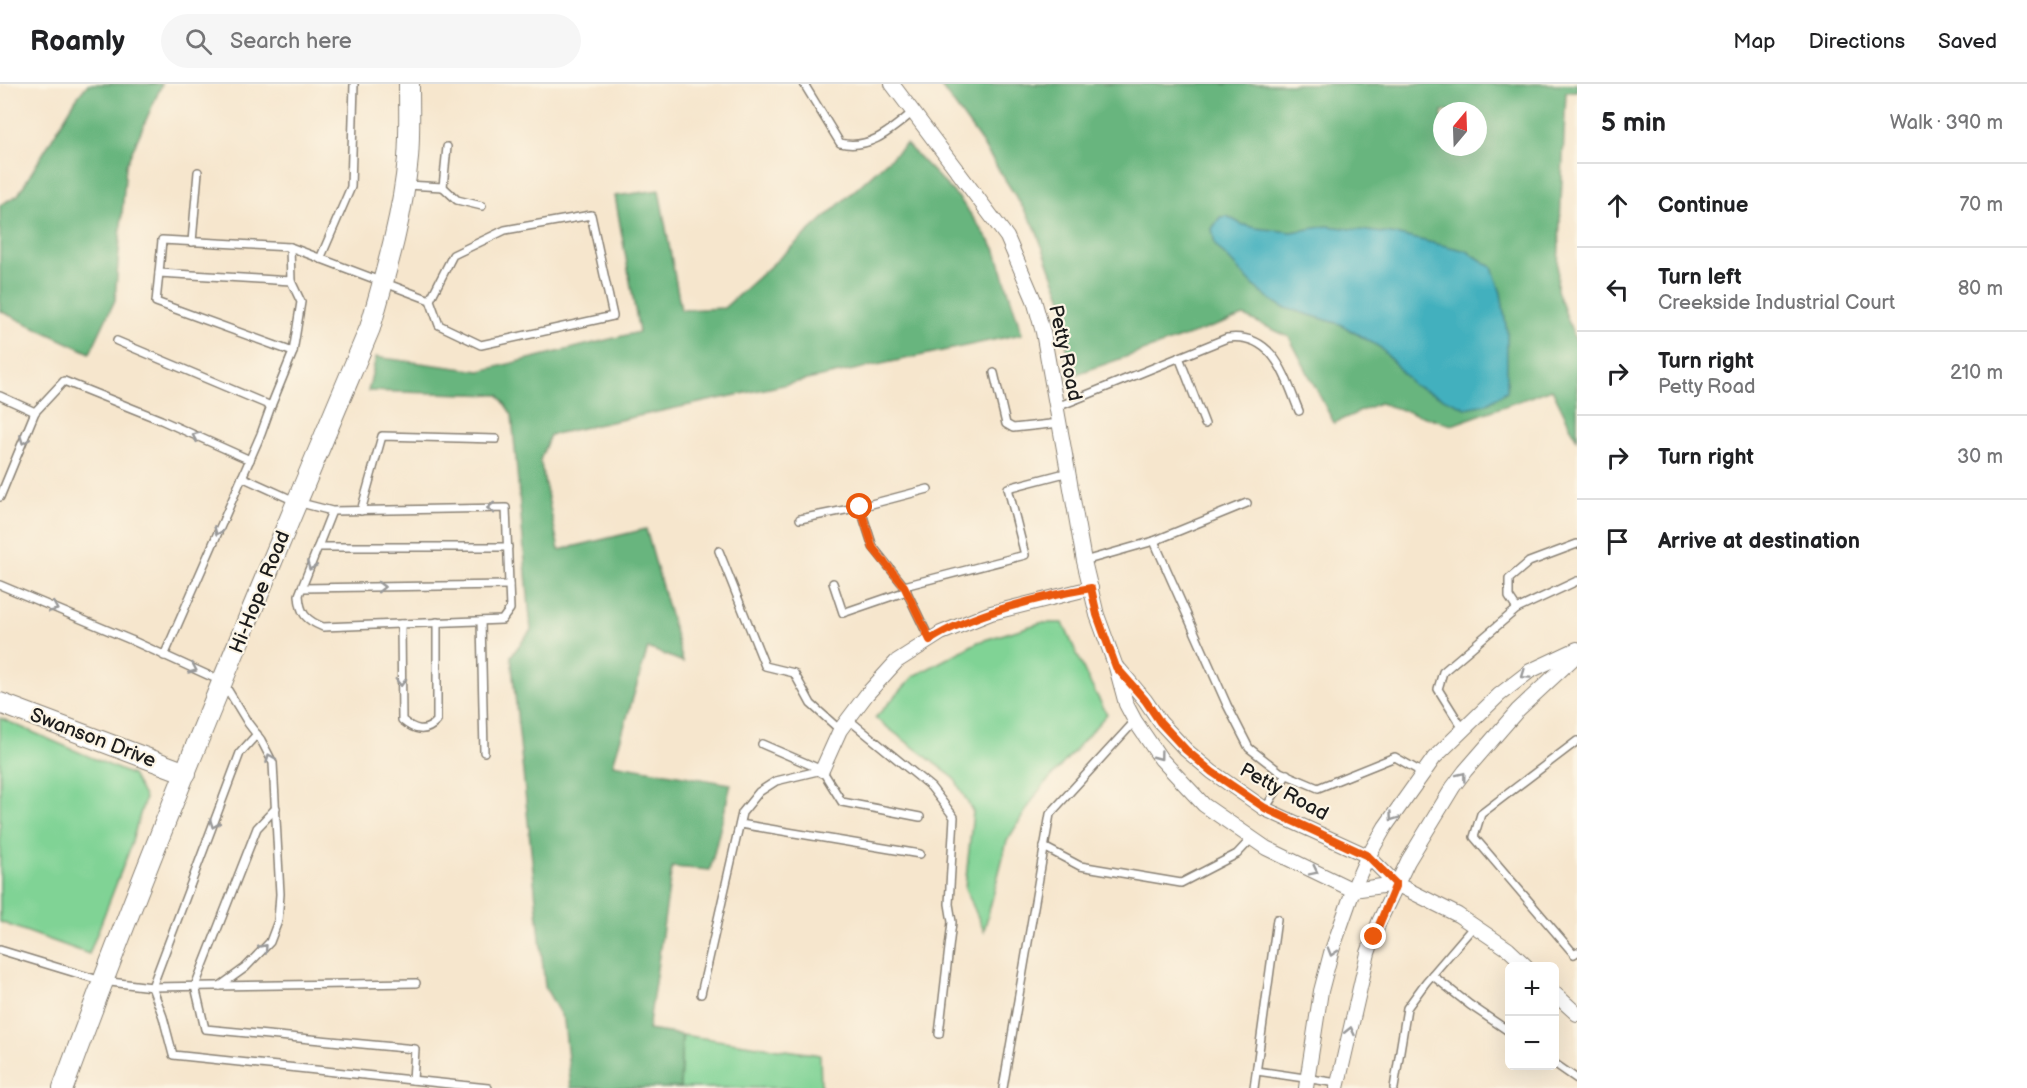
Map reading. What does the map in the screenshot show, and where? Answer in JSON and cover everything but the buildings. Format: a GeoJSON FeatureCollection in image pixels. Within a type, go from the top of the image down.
{"type":"FeatureCollection","features":[{"type":"Feature","properties":{"kind":"street","name":"Hi-Hope Road"},"geometry":{"type":"LineString","coordinates":[[63,1088],[102,981],[186,773],[370,328],[383,283],[405,185],[408,156],[409,84]]}},
{"type":"Feature","properties":{"kind":"street","name":"Petty Road"},"geometry":{"type":"LineString","coordinates":[[892,84],[1007,237],[1034,300],[1043,332],[1084,561],[1097,615],[1116,667],[1126,704],[1135,721],[1161,759],[1204,805],[1266,848],[1353,890]]}},
{"type":"Feature","properties":{"kind":"street"},"geometry":{"type":"LineString","coordinates":[[822,770],[844,724],[897,661],[941,633],[991,613],[1091,588]]}},
{"type":"Feature","properties":{"kind":"street"},"geometry":{"type":"LineString","coordinates":[[1307,1083],[1326,972],[1353,890],[1368,856],[1385,827],[1434,758],[1499,695],[1530,671],[1577,649]]}},
{"type":"Feature","properties":{"kind":"street"},"geometry":{"type":"LineString","coordinates":[[1338,1085],[1364,968],[1379,922],[1408,861],[1453,787],[1508,721],[1577,655]]}},
{"type":"Feature","properties":{"kind":"street","name":"Petty Road"},"geometry":{"type":"LineString","coordinates":[[1116,667],[1145,700],[1160,722],[1186,750],[1212,772],[1265,808],[1368,856],[1396,884],[1458,915],[1522,962]]}},
{"type":"Feature","properties":{"kind":"street","name":"Swanson Drive"},"geometry":{"type":"LineString","coordinates":[[0,703],[186,773]]}},
{"type":"Feature","properties":{"kind":"street"},"geometry":{"type":"LineString","coordinates":[[1353,890],[1396,884]]}},
{"type":"Feature","properties":{"kind":"street"},"geometry":{"type":"LineString","coordinates":[[1559,998],[1577,1014]]}},
{"type":"Feature","properties":{"kind":"lane"},"geometry":{"type":"LineString","coordinates":[[320,259],[351,187],[354,84]]}},
{"type":"Feature","properties":{"kind":"lane"},"geometry":{"type":"LineString","coordinates":[[804,84],[840,143],[866,144],[886,135],[913,112]]}},
{"type":"Feature","properties":{"kind":"lane"},"geometry":{"type":"LineString","coordinates":[[443,187],[447,147]]}},
{"type":"Feature","properties":{"kind":"lane"},"geometry":{"type":"LineString","coordinates":[[192,242],[198,172]]}},
{"type":"Feature","properties":{"kind":"lane"},"geometry":{"type":"LineString","coordinates":[[405,185],[443,187],[457,200],[482,206]]}},
{"type":"Feature","properties":{"kind":"lane"},"geometry":{"type":"LineString","coordinates":[[591,214],[613,316],[481,345],[439,325],[430,300],[453,255],[505,230],[591,214]]}},
{"type":"Feature","properties":{"kind":"lane"},"geometry":{"type":"LineString","coordinates":[[293,352],[156,302],[162,240],[290,247],[430,300]]}},
{"type":"Feature","properties":{"kind":"lane"},"geometry":{"type":"LineString","coordinates":[[164,656],[250,460],[293,352],[301,302],[291,281],[290,247]]}},
{"type":"Feature","properties":{"kind":"lane"},"geometry":{"type":"LineString","coordinates":[[159,273],[291,281]]}},
{"type":"Feature","properties":{"kind":"lane"},"geometry":{"type":"LineString","coordinates":[[1057,407],[1227,338],[1236,337],[1249,339],[1262,345],[1279,362],[1299,411]]}},
{"type":"Feature","properties":{"kind":"lane"},"geometry":{"type":"LineString","coordinates":[[117,341],[271,406]]}},
{"type":"Feature","properties":{"kind":"lane"},"geometry":{"type":"LineString","coordinates":[[1179,357],[1205,424]]}},
{"type":"Feature","properties":{"kind":"lane"},"geometry":{"type":"LineString","coordinates":[[994,373],[1006,424],[1013,428],[1060,423]]}},
{"type":"Feature","properties":{"kind":"lane"},"geometry":{"type":"LineString","coordinates":[[0,497],[35,412],[64,381],[161,420],[250,460]]}},
{"type":"Feature","properties":{"kind":"lane"},"geometry":{"type":"LineString","coordinates":[[0,396],[35,412]]}},
{"type":"Feature","properties":{"kind":"lane"},"geometry":{"type":"LineString","coordinates":[[361,511],[382,436],[496,439]]}},
{"type":"Feature","properties":{"kind":"lane"},"geometry":{"type":"LineString","coordinates":[[833,583],[843,613],[905,589],[1025,555],[1008,488],[1069,472]]}},
{"type":"Feature","properties":{"kind":"lane"},"geometry":{"type":"LineString","coordinates":[[242,477],[297,502],[332,511],[506,508],[510,609],[502,620],[323,627],[312,623],[300,607],[299,595],[332,511]]}},
{"type":"Feature","properties":{"kind":"lane"},"geometry":{"type":"LineString","coordinates":[[800,519],[860,507],[928,489]]}},
{"type":"Feature","properties":{"kind":"lane"},"geometry":{"type":"LineString","coordinates":[[1084,561],[1154,541],[1247,503]]}},
{"type":"Feature","properties":{"kind":"lane"},"geometry":{"type":"LineString","coordinates":[[860,507],[873,548],[905,589],[930,640]]}},
{"type":"Feature","properties":{"kind":"lane"},"geometry":{"type":"LineString","coordinates":[[1154,541],[1227,705],[1249,748],[1287,774],[1318,788],[1395,757],[1423,773]]}},
{"type":"Feature","properties":{"kind":"lane"},"geometry":{"type":"LineString","coordinates":[[1517,609],[1509,597],[1509,579],[1529,562],[1577,544]]}},
{"type":"Feature","properties":{"kind":"lane"},"geometry":{"type":"LineString","coordinates":[[318,548],[508,547]]}},
{"type":"Feature","properties":{"kind":"lane"},"geometry":{"type":"LineString","coordinates":[[719,550],[765,666],[794,673],[812,704],[844,724],[930,787],[954,817],[949,904],[952,922],[939,1034]]}},
{"type":"Feature","properties":{"kind":"lane"},"geometry":{"type":"LineString","coordinates":[[1463,729],[1438,689],[1443,672],[1517,609],[1577,581]]}},
{"type":"Feature","properties":{"kind":"lane"},"geometry":{"type":"LineString","coordinates":[[0,585],[131,640],[223,682],[273,763],[280,894],[278,921],[270,942],[245,968],[220,986]]}},
{"type":"Feature","properties":{"kind":"lane"},"geometry":{"type":"LineString","coordinates":[[302,588],[509,585]]}},
{"type":"Feature","properties":{"kind":"lane"},"geometry":{"type":"LineString","coordinates":[[481,621],[484,752]]}},
{"type":"Feature","properties":{"kind":"lane"},"geometry":{"type":"LineString","coordinates":[[401,624],[402,720],[410,727],[422,731],[437,721],[437,622]]}},
{"type":"Feature","properties":{"kind":"lane"},"geometry":{"type":"LineString","coordinates":[[1003,1088],[1050,814],[1135,721]]}},
{"type":"Feature","properties":{"kind":"lane"},"geometry":{"type":"LineString","coordinates":[[257,735],[240,753],[152,987],[173,1055],[488,1088]]}},
{"type":"Feature","properties":{"kind":"lane"},"geometry":{"type":"LineString","coordinates":[[1577,741],[1481,814],[1474,837],[1574,954],[1577,952]]}},
{"type":"Feature","properties":{"kind":"lane"},"geometry":{"type":"LineString","coordinates":[[762,744],[822,770],[842,802],[920,817]]}},
{"type":"Feature","properties":{"kind":"lane"},"geometry":{"type":"LineString","coordinates":[[701,994],[742,813],[759,792],[776,781],[822,770]]}},
{"type":"Feature","properties":{"kind":"lane"},"geometry":{"type":"LineString","coordinates":[[1265,808],[1287,774]]}},
{"type":"Feature","properties":{"kind":"lane"},"geometry":{"type":"LineString","coordinates":[[276,808],[257,828],[195,986],[205,1029],[415,1049],[413,1080]]}},
{"type":"Feature","properties":{"kind":"lane"},"geometry":{"type":"LineString","coordinates":[[740,824],[920,854]]}},
{"type":"Feature","properties":{"kind":"lane"},"geometry":{"type":"LineString","coordinates":[[1044,847],[1080,866],[1181,883],[1237,854],[1252,838]]}},
{"type":"Feature","properties":{"kind":"lane"},"geometry":{"type":"LineString","coordinates":[[1254,1088],[1277,918]]}},
{"type":"Feature","properties":{"kind":"lane"},"geometry":{"type":"LineString","coordinates":[[1394,1088],[1407,1008],[1474,926]]}},
{"type":"Feature","properties":{"kind":"lane"},"geometry":{"type":"LineString","coordinates":[[0,950],[102,981],[152,987],[416,983]]}},
{"type":"Feature","properties":{"kind":"lane"},"geometry":{"type":"LineString","coordinates":[[1432,975],[1505,1029]]}},
{"type":"Feature","properties":{"kind":"lane"},"geometry":{"type":"LineString","coordinates":[[1559,1066],[1577,1079]]}},
{"type":"Feature","properties":{"kind":"lane"},"geometry":{"type":"LineString","coordinates":[[1257,1071],[1307,1083],[1338,1085]]}},
{"type":"Feature","properties":{"kind":"green space"},"geometry":{"type":"Polygon","coordinates":[[[88,84],[162,84],[126,165],[115,300],[90,353],[0,311],[0,205],[18,195],[76,99],[88,84]]]}},
{"type":"Feature","properties":{"kind":"green space"},"geometry":{"type":"Polygon","coordinates":[[[939,84],[1577,84],[1577,91],[1566,92],[1557,290],[1577,345],[1577,440],[1552,389],[1452,425],[1379,403],[1334,423],[1289,337],[1244,316],[1068,377],[1065,307],[1034,225],[978,137],[939,84]]]}},
{"type":"Feature","properties":{"kind":"green space"},"geometry":{"type":"Polygon","coordinates":[[[906,144],[959,198],[995,248],[1022,334],[550,435],[540,460],[559,550],[646,529],[683,662],[648,648],[613,764],[731,784],[710,870],[672,867],[648,1030],[682,1035],[680,1088],[571,1088],[564,1021],[545,987],[511,656],[531,630],[512,415],[499,395],[368,391],[376,357],[480,371],[639,332],[615,196],[659,190],[681,310],[724,308],[906,144]]]}},
{"type":"Feature","properties":{"kind":"green space"},"geometry":{"type":"Polygon","coordinates":[[[1040,623],[1063,623],[1089,681],[1107,714],[1037,793],[1007,841],[984,931],[965,888],[973,812],[954,778],[875,718],[914,676],[978,642],[1040,623]]]}},
{"type":"Feature","properties":{"kind":"green space"},"geometry":{"type":"Polygon","coordinates":[[[0,718],[132,775],[145,798],[129,851],[89,954],[0,922],[0,718]]]}},
{"type":"Feature","properties":{"kind":"green space"},"geometry":{"type":"Polygon","coordinates":[[[682,1035],[820,1055],[821,1088],[680,1088],[682,1035]]]}},
{"type":"Feature","properties":{"kind":"water"},"geometry":{"type":"Polygon","coordinates":[[[1227,216],[1241,224],[1256,228],[1291,232],[1328,226],[1399,235],[1467,251],[1492,267],[1501,293],[1507,332],[1507,391],[1486,404],[1466,408],[1413,385],[1381,348],[1340,324],[1282,307],[1260,292],[1215,245],[1212,229],[1220,217],[1227,216]]]}},
{"type":"Feature","properties":{"kind":"route"},"geometry":{"type":"LineString","coordinates":[[860,507],[873,548],[904,586],[930,640],[941,633],[991,613],[1091,588],[1097,615],[1116,667],[1145,700],[1160,722],[1186,750],[1212,772],[1265,808],[1368,856],[1396,884],[1374,937]]}}]}
